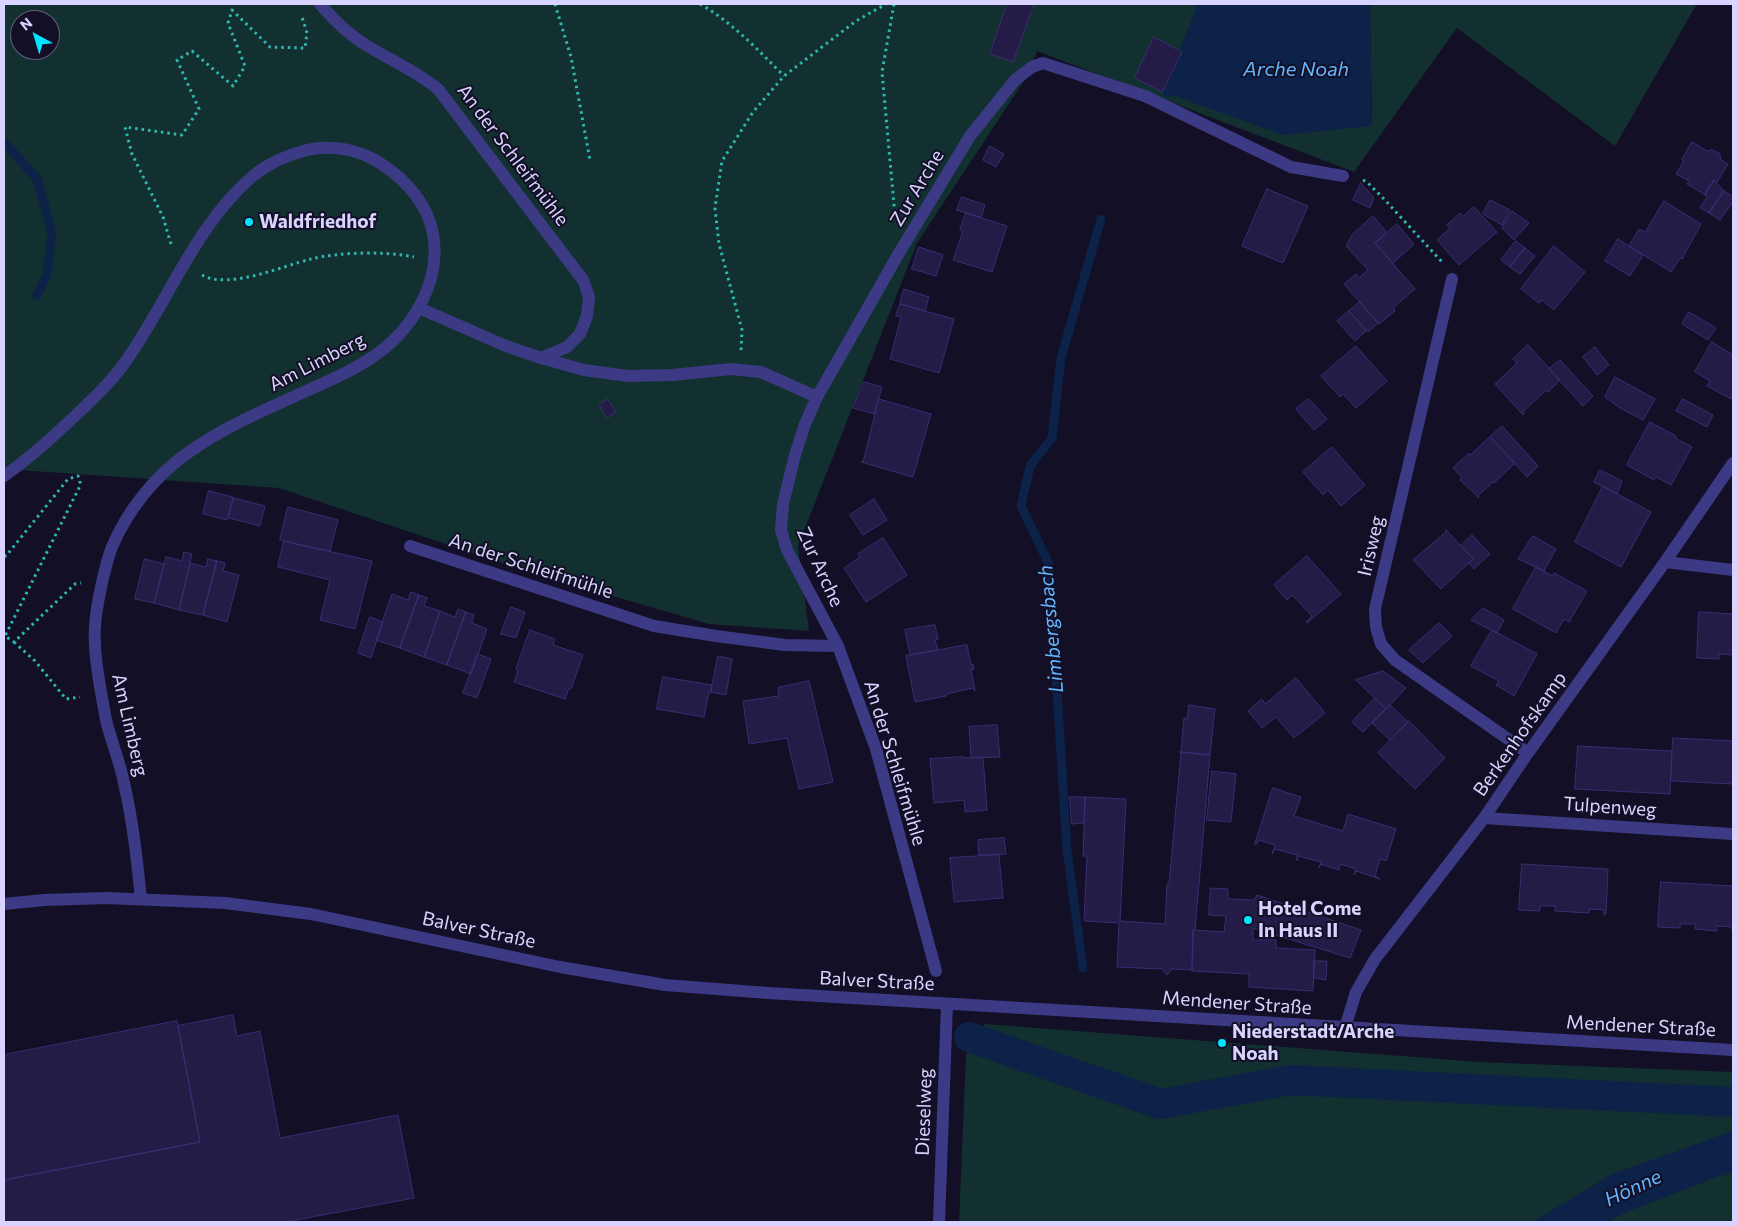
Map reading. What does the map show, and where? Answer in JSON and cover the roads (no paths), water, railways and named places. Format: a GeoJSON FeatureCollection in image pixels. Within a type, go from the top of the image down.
{"type":"FeatureCollection","features":[{"type":"Feature","properties":{"kind":"street","name":"An der Schleifmühle"},"geometry":{"type":"LineString","coordinates":[[320,4],[327,13],[364,44],[421,75],[438,89],[583,280],[589,297],[587,316],[580,334],[567,347],[541,358]]}},
{"type":"Feature","properties":{"kind":"street","name":"Zur Arche"},"geometry":{"type":"LineString","coordinates":[[838,646],[787,550],[781,530],[783,504],[795,455],[805,424],[817,397],[898,253],[970,136],[1015,80],[1032,67],[1043,63],[1145,96],[1291,167],[1343,176]]}},
{"type":"Feature","properties":{"kind":"street","name":"Am Limberg"},"geometry":{"type":"LineString","coordinates":[[4,476],[26,461],[102,390],[125,362],[197,244],[224,206],[255,174],[293,154],[320,147],[349,149],[378,161],[399,176],[417,196],[428,216],[433,236],[434,261],[428,290],[408,324],[394,340],[371,358],[332,380],[222,432],[188,452],[152,484],[130,514],[112,548],[95,626],[98,668],[107,722],[124,780],[135,842],[141,899]]}},
{"type":"Feature","properties":{"kind":"street","name":"Irisweg"},"geometry":{"type":"LineString","coordinates":[[1452,279],[1376,609],[1376,627],[1381,644],[1395,660],[1528,752]]}},
{"type":"Feature","properties":{"kind":"street"},"geometry":{"type":"LineString","coordinates":[[419,308],[506,346],[584,370],[628,376],[672,375],[731,369],[760,372],[817,397]]}},
{"type":"Feature","properties":{"kind":"street","name":"Berkenhofskamp"},"geometry":{"type":"LineString","coordinates":[[1345,1028],[1356,992],[1375,959],[1484,818],[1528,752],[1665,562],[1733,463]]}},
{"type":"Feature","properties":{"kind":"street","name":"An der Schleifmühle"},"geometry":{"type":"LineString","coordinates":[[410,546],[654,626],[785,645],[838,646],[876,749],[936,971]]}},
{"type":"Feature","properties":{"kind":"street"},"geometry":{"type":"LineString","coordinates":[[1665,562],[1733,570]]}},
{"type":"Feature","properties":{"kind":"street","name":"Tulpenweg"},"geometry":{"type":"LineString","coordinates":[[1484,818],[1733,834]]}},
{"type":"Feature","properties":{"kind":"street","name":"Balver Straße"},"geometry":{"type":"LineString","coordinates":[[4,904],[44,900],[107,898],[225,903],[311,914],[560,967],[665,985],[947,1004]]}},
{"type":"Feature","properties":{"kind":"street","name":"Mendener Straße"},"geometry":{"type":"LineString","coordinates":[[947,1004],[1733,1050]]}},
{"type":"Feature","properties":{"kind":"street","name":"Dieselweg"},"geometry":{"type":"LineString","coordinates":[[939,1222],[947,1004]]}},
{"type":"Feature","properties":{"kind":"water","name":"Arche Noah"},"geometry":{"type":"Polygon","coordinates":[[[1203,4],[1370,4],[1372,126],[1283,135],[1167,93],[1203,4]]]}},
{"type":"Feature","properties":{"kind":"water","name":"Hönne"},"geometry":{"type":"Polygon","coordinates":[[[1733,1131],[1733,1173],[1719,1176],[1622,1214],[1608,1222],[1533,1222],[1612,1174],[1733,1131]]]}},
{"type":"Feature","properties":{"kind":"waterway","name":"Limbergsbach"},"geometry":{"type":"LineString","coordinates":[[1167,93],[1203,4]]}},
{"type":"Feature","properties":{"kind":"waterway"},"geometry":{"type":"LineString","coordinates":[[4,142],[37,179],[52,233],[47,274],[37,295]]}},
{"type":"Feature","properties":{"kind":"waterway","name":"Limbergsbach"},"geometry":{"type":"LineString","coordinates":[[1083,968],[1067,850],[1049,564],[1021,506],[1030,466],[1052,438],[1061,358],[1101,219]]}},
{"type":"Feature","properties":{"kind":"waterway"},"geometry":{"type":"LineString","coordinates":[[969,1037],[1160,1104],[1291,1080],[1733,1102]]}},
{"type":"Feature","properties":{"kind":"place","name":"Waldfriedhof"},"geometry":{"type":"Point","coordinates":[249,222]}},
{"type":"Feature","properties":{"kind":"place","name":"Hotel Come In Haus II"},"geometry":{"type":"Point","coordinates":[1248,920]}},
{"type":"Feature","properties":{"kind":"place","name":"Niederstadt/Arche Noah"},"geometry":{"type":"Point","coordinates":[1222,1043]}}]}
